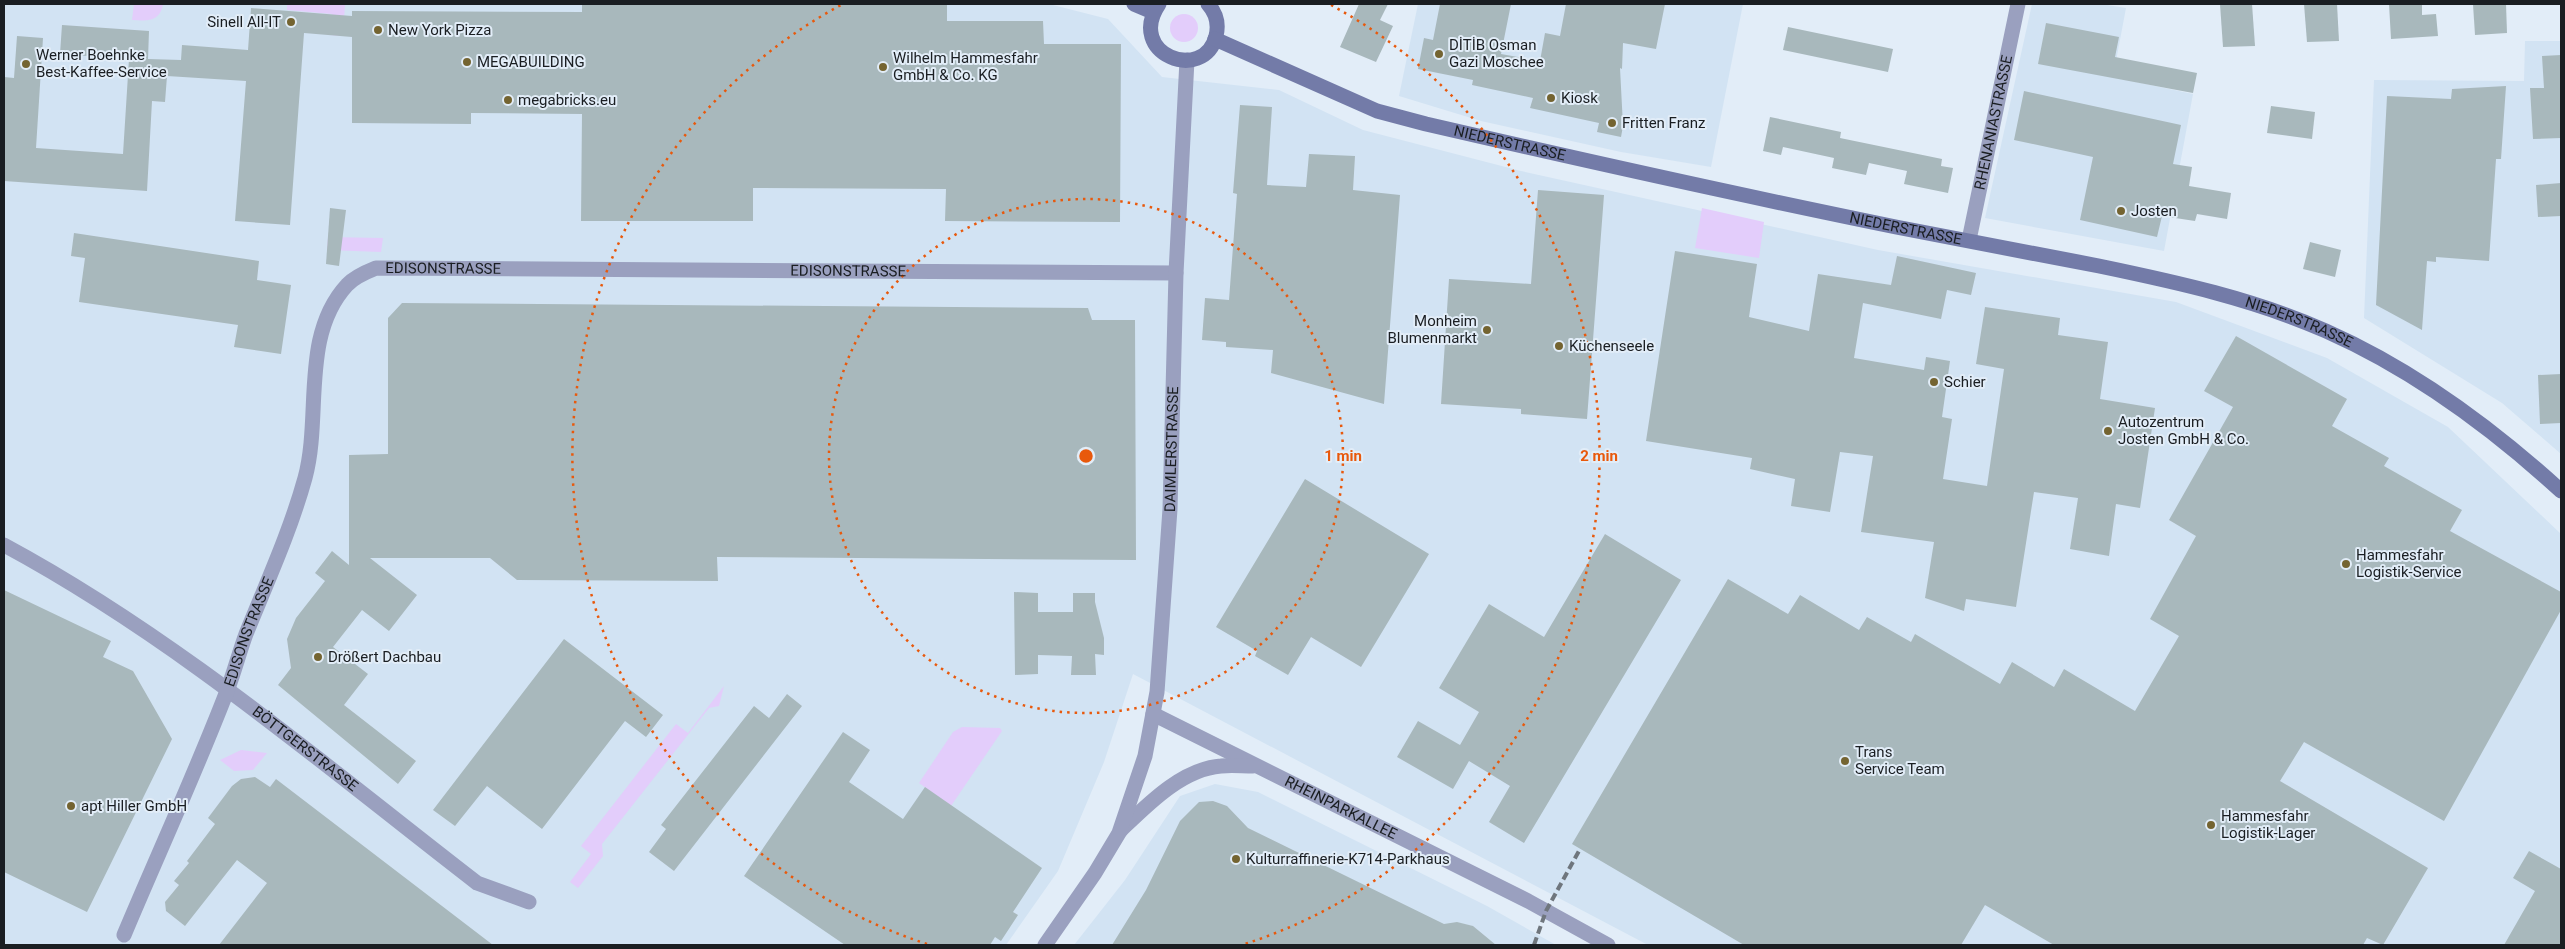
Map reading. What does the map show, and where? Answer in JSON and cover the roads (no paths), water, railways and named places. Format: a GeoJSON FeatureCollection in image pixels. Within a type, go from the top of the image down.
{"type":"FeatureCollection","features":[{"type":"Feature","properties":{"kind":"street"},"geometry":{"type":"LineString","coordinates":[[1134,4],[1156,8],[1150,30],[1156,46],[1164,55],[1175,60],[1187,60],[1201,56],[1215,39],[1216,19],[1208,4]]}},
{"type":"Feature","properties":{"kind":"street","name":"RHENANIASTRASSE"},"geometry":{"type":"LineString","coordinates":[[1969,240],[2018,4]]}},
{"type":"Feature","properties":{"kind":"street","name":"NIEDERSTRASSE"},"geometry":{"type":"LineString","coordinates":[[1215,39],[1377,111],[1426,124],[1789,204],[2196,287],[2280,312],[2328,332],[2383,360],[2465,410],[2512,447],[2561,491]]}},
{"type":"Feature","properties":{"kind":"street","name":"DAIMLERSTRASSE"},"geometry":{"type":"LineString","coordinates":[[1045,945],[1095,873],[1119,833],[1145,756],[1157,692],[1170,509],[1176,273],[1187,60]]}},
{"type":"Feature","properties":{"kind":"street","name":"EDISONSTRASSE"},"geometry":{"type":"LineString","coordinates":[[124,936],[228,691],[245,636],[276,563],[305,476],[313,421],[317,361],[322,333],[332,307],[347,284],[361,274],[376,268],[1176,273]]}},
{"type":"Feature","properties":{"kind":"street","name":"BÖTTGERSTRASSE"},"geometry":{"type":"LineString","coordinates":[[4,545],[59,575],[169,645],[477,883],[529,902]]}},
{"type":"Feature","properties":{"kind":"street","name":"RHEINPARKALLEE"},"geometry":{"type":"LineString","coordinates":[[1153,714],[1534,904],[1608,945]]}},
{"type":"Feature","properties":{"kind":"street","name":"DAIMLERSTRASSE"},"geometry":{"type":"LineString","coordinates":[[1119,833],[1154,800],[1194,774],[1220,766],[1256,766]]}},
{"type":"Feature","properties":{"kind":"railway"},"geometry":{"type":"LineString","coordinates":[[1534,945],[1546,911],[1580,849]]}},
{"type":"Feature","properties":{"kind":"place","name":"Sinell All-IT"},"geometry":{"type":"Point","coordinates":[291,22]}},
{"type":"Feature","properties":{"kind":"place","name":"New York Pizza"},"geometry":{"type":"Point","coordinates":[378,30]}},
{"type":"Feature","properties":{"kind":"place","name":"DİTİB Osman Gazi Moschee"},"geometry":{"type":"Point","coordinates":[1439,54]}},
{"type":"Feature","properties":{"kind":"place","name":"MEGABUILDING"},"geometry":{"type":"Point","coordinates":[467,62]}},
{"type":"Feature","properties":{"kind":"place","name":"Werner Boehnke Best-Kaffee-Service"},"geometry":{"type":"Point","coordinates":[26,64]}},
{"type":"Feature","properties":{"kind":"place","name":"Wilhelm Hammesfahr GmbH & Co. KG"},"geometry":{"type":"Point","coordinates":[883,67]}},
{"type":"Feature","properties":{"kind":"place","name":"Kiosk"},"geometry":{"type":"Point","coordinates":[1551,98]}},
{"type":"Feature","properties":{"kind":"place","name":"megabricks.eu"},"geometry":{"type":"Point","coordinates":[508,100]}},
{"type":"Feature","properties":{"kind":"place","name":"Fritten Franz"},"geometry":{"type":"Point","coordinates":[1612,123]}},
{"type":"Feature","properties":{"kind":"place","name":"Josten"},"geometry":{"type":"Point","coordinates":[2121,211]}},
{"type":"Feature","properties":{"kind":"place","name":"Monheim Blumenmarkt"},"geometry":{"type":"Point","coordinates":[1487,330]}},
{"type":"Feature","properties":{"kind":"place","name":"Küchenseele"},"geometry":{"type":"Point","coordinates":[1559,346]}},
{"type":"Feature","properties":{"kind":"place","name":"Schier"},"geometry":{"type":"Point","coordinates":[1934,382]}},
{"type":"Feature","properties":{"kind":"place","name":"Autozentrum Josten GmbH & Co."},"geometry":{"type":"Point","coordinates":[2108,431]}},
{"type":"Feature","properties":{"kind":"place","name":"Hammesfahr Logistik-Service"},"geometry":{"type":"Point","coordinates":[2346,564]}},
{"type":"Feature","properties":{"kind":"place","name":"Drößert Dachbau"},"geometry":{"type":"Point","coordinates":[318,657]}},
{"type":"Feature","properties":{"kind":"place","name":"Trans Service Team"},"geometry":{"type":"Point","coordinates":[1845,761]}},
{"type":"Feature","properties":{"kind":"place","name":"apt Hiller GmbH"},"geometry":{"type":"Point","coordinates":[71,806]}},
{"type":"Feature","properties":{"kind":"place","name":"Hammesfahr Logistik-Lager"},"geometry":{"type":"Point","coordinates":[2211,825]}},
{"type":"Feature","properties":{"kind":"place","name":"Kulturraffinerie-K714-Parkhaus"},"geometry":{"type":"Point","coordinates":[1236,859]}}]}
